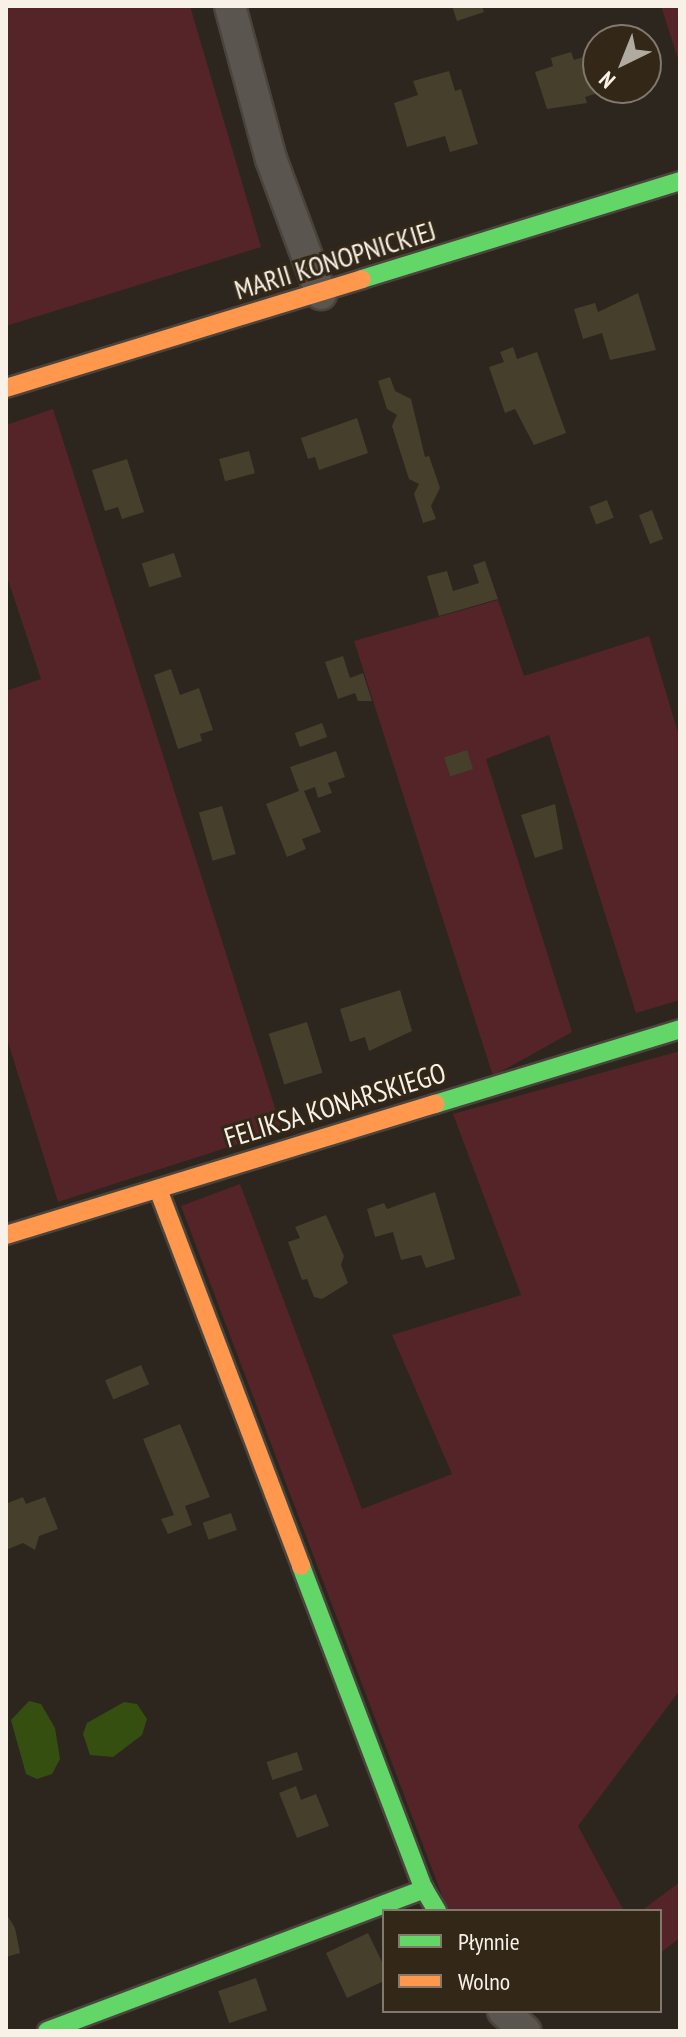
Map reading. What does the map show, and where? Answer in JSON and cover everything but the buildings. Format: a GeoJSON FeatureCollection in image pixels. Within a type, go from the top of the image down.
{"type":"FeatureCollection","features":[{"type":"Feature","properties":{"kind":"street"},"geometry":{"type":"LineString","coordinates":[[230,6],[271,159],[321,294]]}},
{"type":"Feature","properties":{"kind":"street","name":"MARII KONOPNICKIEJ"},"geometry":{"type":"LineString","coordinates":[[6,388],[321,294],[680,181]]}},
{"type":"Feature","properties":{"kind":"street","name":"FELIKSA KONARSKIEGO"},"geometry":{"type":"LineString","coordinates":[[6,1235],[680,1029]]}},
{"type":"Feature","properties":{"kind":"street"},"geometry":{"type":"LineString","coordinates":[[158,1189],[424,1889],[436,1909]]}},
{"type":"Feature","properties":{"kind":"street"},"geometry":{"type":"LineString","coordinates":[[47,2031],[424,1889]]}},
{"type":"Feature","properties":{"kind":"street"},"geometry":{"type":"LineString","coordinates":[[505,2013],[525,2031]]}},
{"type":"Feature","properties":{"kind":"shaded area"},"geometry":{"type":"Polygon","coordinates":[[[6,6],[190,6],[261,247],[6,326],[6,6]]]}},
{"type":"Feature","properties":{"kind":"shaded area"},"geometry":{"type":"Polygon","coordinates":[[[661,6],[680,6],[680,65],[661,6]]]}},
{"type":"Feature","properties":{"kind":"shaded area"},"geometry":{"type":"Polygon","coordinates":[[[53,409],[282,1130],[58,1202],[6,1036],[6,691],[41,679],[6,574],[6,425],[53,409]]]}},
{"type":"Feature","properties":{"kind":"shaded area"},"geometry":{"type":"Polygon","coordinates":[[[498,600],[524,676],[649,636],[680,739],[680,1000],[636,1013],[549,735],[486,759],[572,1032],[493,1076],[354,641],[498,600]]]}},
{"type":"Feature","properties":{"kind":"shaded area"},"geometry":{"type":"Polygon","coordinates":[[[680,1051],[680,1690],[578,1826],[623,1909],[447,1909],[181,1206],[240,1184],[362,1509],[452,1474],[392,1335],[521,1295],[453,1114],[680,1051]]]}},
{"type":"Feature","properties":{"kind":"shaded area"},"geometry":{"type":"Polygon","coordinates":[[[29,1701],[41,1704],[55,1728],[60,1759],[52,1774],[37,1779],[26,1774],[11,1720],[29,1701]]]}},
{"type":"Feature","properties":{"kind":"shaded area"},"geometry":{"type":"Polygon","coordinates":[[[124,1702],[137,1704],[147,1719],[142,1735],[113,1757],[90,1755],[83,1734],[87,1723],[124,1702]]]}},
{"type":"Feature","properties":{"kind":"shaded area"},"geometry":{"type":"Polygon","coordinates":[[[680,1882],[680,1938],[662,1952],[662,1909],[644,1909],[680,1882]]]}},
{"type":"Feature","properties":{"kind":"traffic: fast"},"geometry":{"type":"LineString","coordinates":[[362,279],[680,181]]}},
{"type":"Feature","properties":{"kind":"traffic: fast"},"geometry":{"type":"LineString","coordinates":[[435,1104],[680,1029]]}},
{"type":"Feature","properties":{"kind":"traffic: fast"},"geometry":{"type":"LineString","coordinates":[[301,1566],[424,1889],[436,1909]]}},
{"type":"Feature","properties":{"kind":"traffic: fast"},"geometry":{"type":"LineString","coordinates":[[47,2031],[424,1889]]}},
{"type":"Feature","properties":{"kind":"traffic: slow"},"geometry":{"type":"LineString","coordinates":[[6,388],[362,279]]}},
{"type":"Feature","properties":{"kind":"traffic: slow"},"geometry":{"type":"LineString","coordinates":[[6,1235],[435,1104]]}},
{"type":"Feature","properties":{"kind":"traffic: slow"},"geometry":{"type":"LineString","coordinates":[[158,1189],[301,1566]]}}]}
